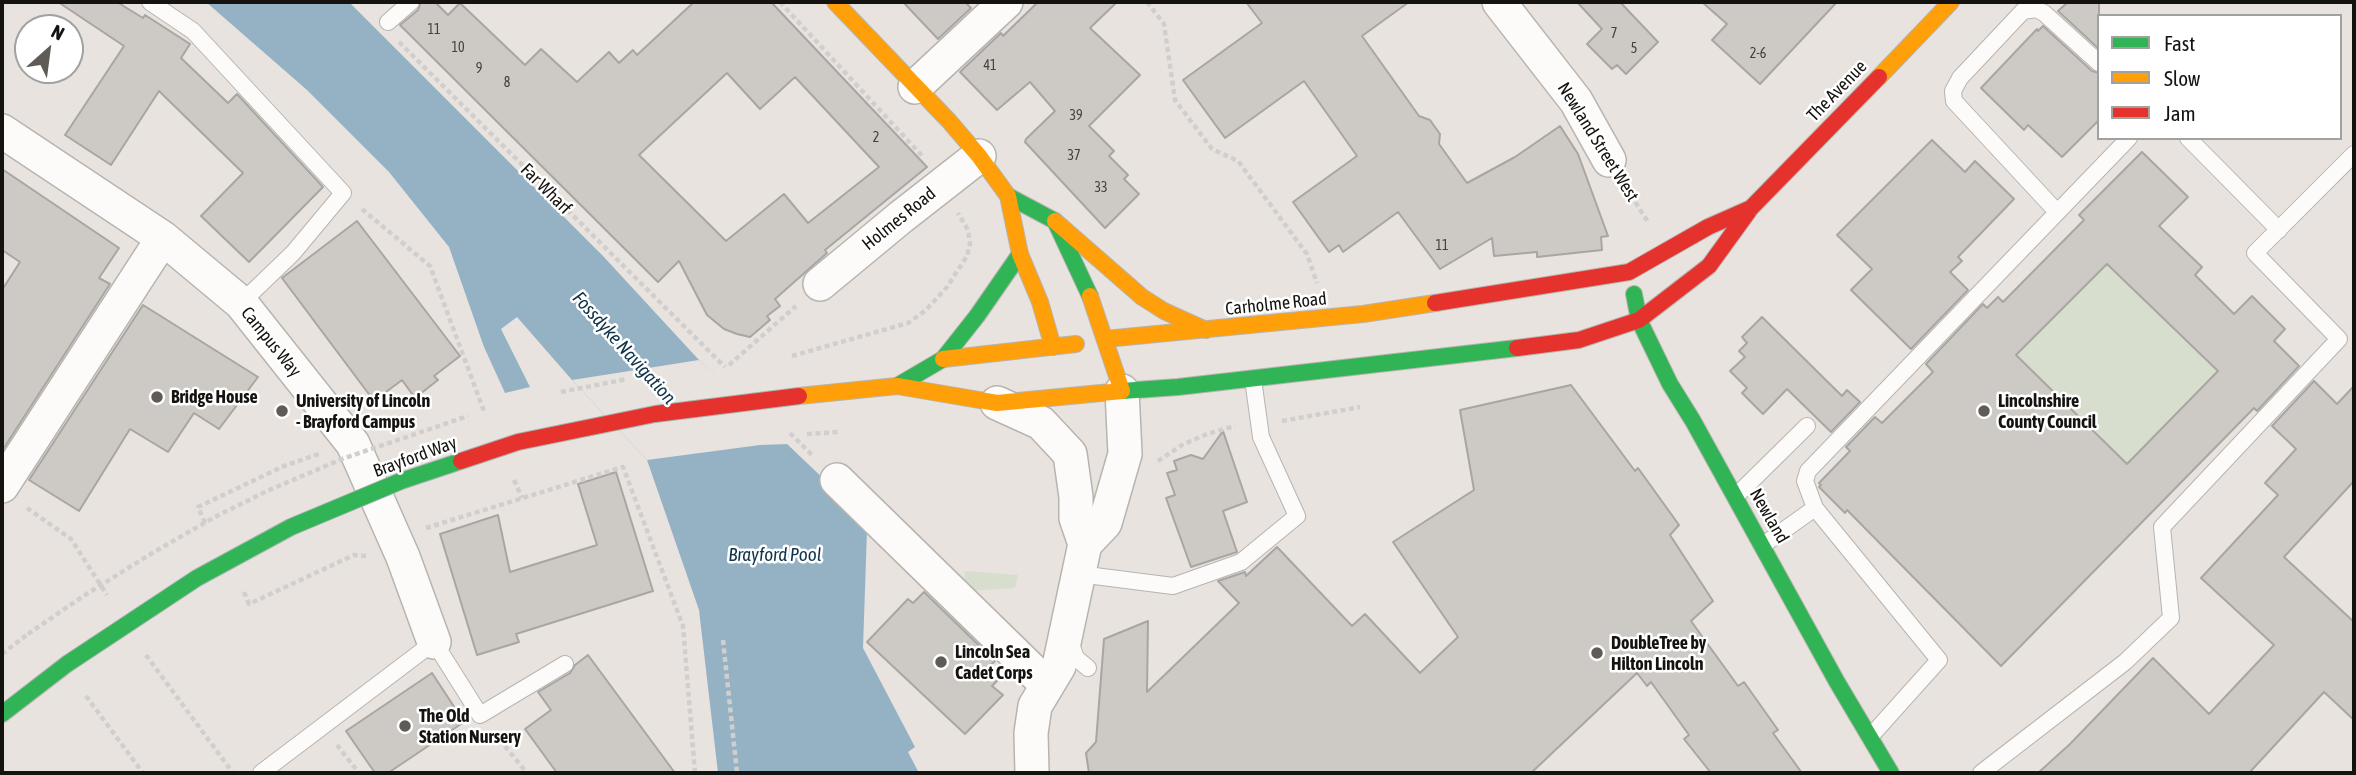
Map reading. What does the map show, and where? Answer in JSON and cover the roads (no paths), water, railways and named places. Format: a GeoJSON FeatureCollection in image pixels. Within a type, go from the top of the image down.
{"type":"FeatureCollection","features":[{"type":"Feature","properties":{"kind":"main road"},"geometry":{"type":"LineString","coordinates":[[835,2],[979,156],[1008,196],[1020,254],[1040,302],[1053,347],[1071,363]]}},
{"type":"Feature","properties":{"kind":"main road","name":"The Avenue"},"geometry":{"type":"LineString","coordinates":[[1639,320],[1709,266],[1751,208],[1951,2]]}},
{"type":"Feature","properties":{"kind":"main road"},"geometry":{"type":"LineString","coordinates":[[1008,196],[1055,221],[1142,297],[1164,311],[1206,330]]}},
{"type":"Feature","properties":{"kind":"main road","name":"The Avenue"},"geometry":{"type":"LineString","coordinates":[[1629,272],[1708,227],[1751,208]]}},
{"type":"Feature","properties":{"kind":"main road"},"geometry":{"type":"LineString","coordinates":[[1055,221],[1093,301],[1105,339],[1115,392]]}},
{"type":"Feature","properties":{"kind":"main road"},"geometry":{"type":"LineString","coordinates":[[897,387],[943,359],[1020,254]]}},
{"type":"Feature","properties":{"kind":"main road","name":"Newland"},"geometry":{"type":"LineString","coordinates":[[1629,272],[1639,320],[1670,384],[1891,773]]}},
{"type":"Feature","properties":{"kind":"main road","name":"Carholme Road"},"geometry":{"type":"LineString","coordinates":[[943,359],[1105,339],[1322,318],[1629,272]]}},
{"type":"Feature","properties":{"kind":"main road"},"geometry":{"type":"LineString","coordinates":[[897,387],[997,403],[1253,379],[1578,340],[1639,320]]}},
{"type":"Feature","properties":{"kind":"main road"},"geometry":{"type":"LineString","coordinates":[[1090,378],[1115,392]]}},
{"type":"Feature","properties":{"kind":"main road","name":"Brayford Way"},"geometry":{"type":"LineString","coordinates":[[2,713],[66,664],[197,578],[291,527],[401,481],[531,439],[655,414],[738,402],[897,387]]}},
{"type":"Feature","properties":{"kind":"street"},"geometry":{"type":"LineString","coordinates":[[915,87],[1006,2]]}},
{"type":"Feature","properties":{"kind":"street","name":"Newland Street West"},"geometry":{"type":"LineString","coordinates":[[1499,2],[1576,101],[1609,160]]}},
{"type":"Feature","properties":{"kind":"street","name":"Campus Way"},"geometry":{"type":"LineString","coordinates":[[2,131],[163,238],[241,303],[353,443],[398,547],[434,642]]}},
{"type":"Feature","properties":{"kind":"street","name":"Holmes Road"},"geometry":{"type":"LineString","coordinates":[[820,284],[979,156]]}},
{"type":"Feature","properties":{"kind":"street"},"geometry":{"type":"LineString","coordinates":[[2,486],[163,238]]}},
{"type":"Feature","properties":{"kind":"street"},"geometry":{"type":"LineString","coordinates":[[1032,773],[1031,733],[1035,706],[1059,666],[1082,559],[1105,523],[1125,454],[1115,392]]}},
{"type":"Feature","properties":{"kind":"street"},"geometry":{"type":"LineString","coordinates":[[997,403],[1041,423],[1070,454],[1082,559]]}},
{"type":"Feature","properties":{"kind":"street"},"geometry":{"type":"LineString","coordinates":[[837,480],[1047,685]]}},
{"type":"Feature","properties":{"kind":"lane"},"geometry":{"type":"LineString","coordinates":[[150,2],[193,31],[343,193],[293,253],[241,303]]}},
{"type":"Feature","properties":{"kind":"lane"},"geometry":{"type":"LineString","coordinates":[[391,29],[411,2]]}},
{"type":"Feature","properties":{"kind":"lane"},"geometry":{"type":"LineString","coordinates":[[2057,212],[1954,101],[1953,91],[1960,78],[2023,11],[2036,9],[2044,13],[2097,61]]}},
{"type":"Feature","properties":{"kind":"lane"},"geometry":{"type":"LineString","coordinates":[[1870,737],[1939,660],[1815,508],[1805,481],[1808,471],[2127,140]]}},
{"type":"Feature","properties":{"kind":"lane"},"geometry":{"type":"LineString","coordinates":[[2190,140],[2279,230]]}},
{"type":"Feature","properties":{"kind":"lane"},"geometry":{"type":"LineString","coordinates":[[1981,773],[2125,662],[2171,618],[2162,527],[2339,339],[2255,253],[2354,153]]}},
{"type":"Feature","properties":{"kind":"lane"},"geometry":{"type":"LineString","coordinates":[[1082,559],[1173,586],[1241,562],[1297,516],[1261,437],[1253,379]]}},
{"type":"Feature","properties":{"kind":"lane"},"geometry":{"type":"LineString","coordinates":[[1735,497],[1807,426]]}},
{"type":"Feature","properties":{"kind":"lane"},"geometry":{"type":"LineString","coordinates":[[1763,545],[1815,508]]}},
{"type":"Feature","properties":{"kind":"lane"},"geometry":{"type":"LineString","coordinates":[[1065,629],[1076,658],[1088,668]]}},
{"type":"Feature","properties":{"kind":"lane"},"geometry":{"type":"LineString","coordinates":[[261,773],[434,642],[480,715],[565,664]]}},
{"type":"Feature","properties":{"kind":"water","name":"Brayford Pool"},"geometry":{"type":"Polygon","coordinates":[[[206,2],[349,2],[603,256],[699,360],[872,525],[867,530],[863,648],[915,747],[908,752],[919,773],[718,773],[699,610],[647,460],[517,317],[501,329],[530,387],[505,393],[484,347],[449,247],[389,172],[307,90],[206,2]]]}},
{"type":"Feature","properties":{"kind":"place","name":"Bridge House"},"geometry":{"type":"Point","coordinates":[157,397]}},
{"type":"Feature","properties":{"kind":"place","name":"University of Lincoln - Brayford Campus"},"geometry":{"type":"Point","coordinates":[282,411]}},
{"type":"Feature","properties":{"kind":"place","name":"Lincolnshire County Council"},"geometry":{"type":"Point","coordinates":[1984,411]}},
{"type":"Feature","properties":{"kind":"place","name":"DoubleTree by Hilton Lincoln"},"geometry":{"type":"Point","coordinates":[1597,653]}},
{"type":"Feature","properties":{"kind":"place","name":"Lincoln Sea Cadet Corps"},"geometry":{"type":"Point","coordinates":[941,662]}},
{"type":"Feature","properties":{"kind":"place","name":"The Old Station Nursery"},"geometry":{"type":"Point","coordinates":[405,726]}},
{"type":"Feature","properties":{"kind":"water label","name":"Fossdyke Navigation"},"geometry":{"type":"Point","coordinates":[624,348]}}]}
